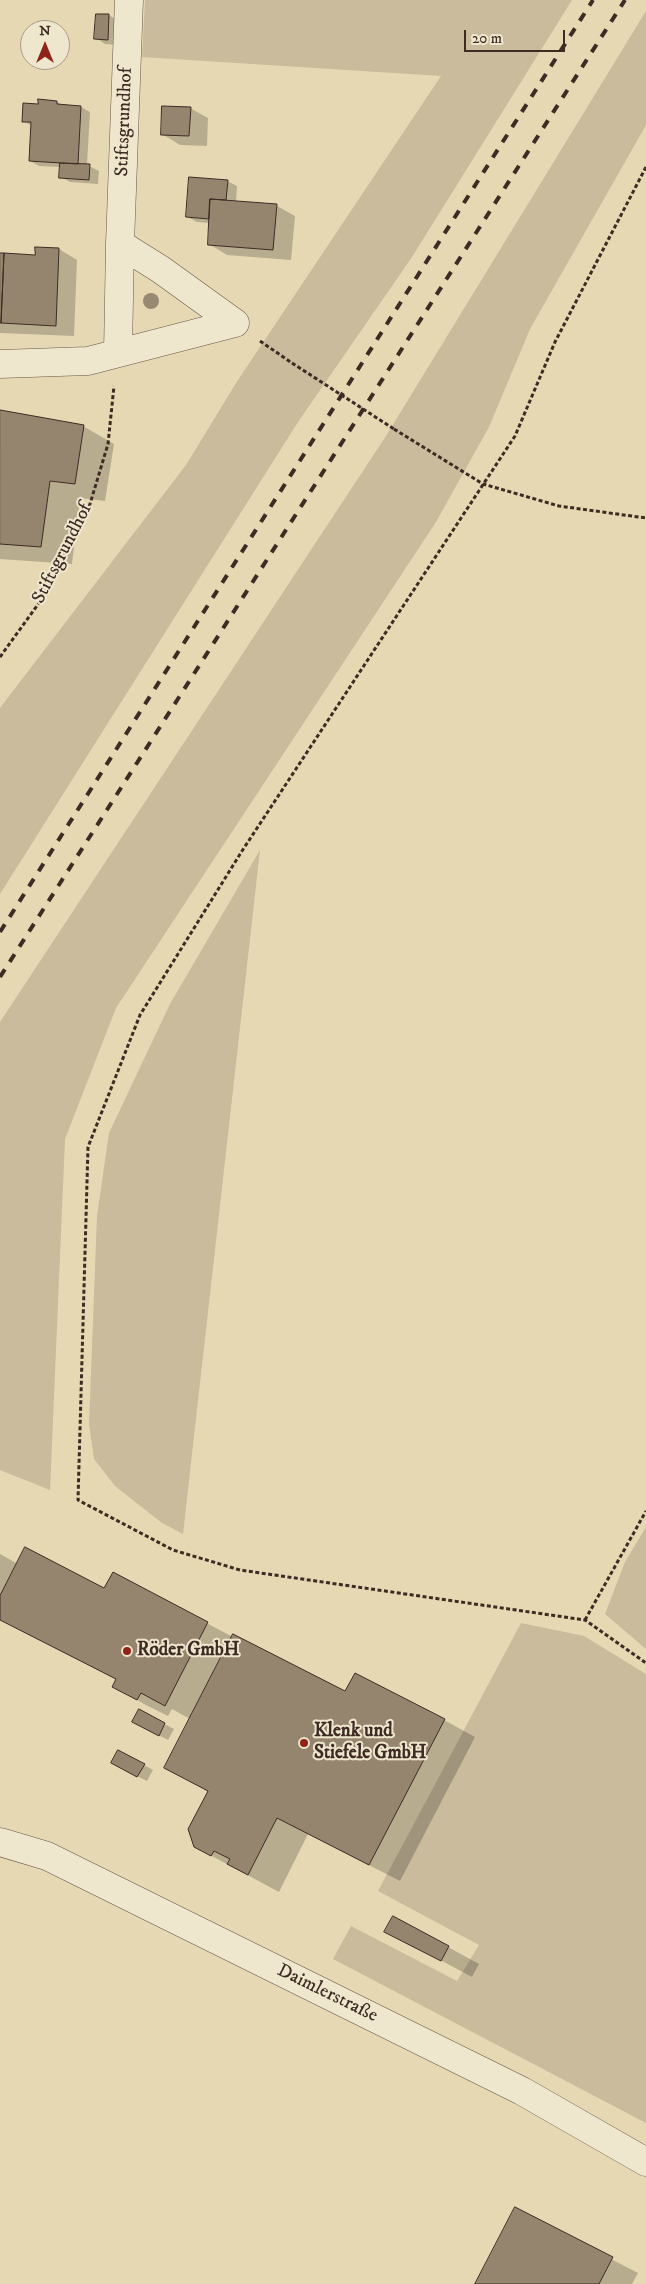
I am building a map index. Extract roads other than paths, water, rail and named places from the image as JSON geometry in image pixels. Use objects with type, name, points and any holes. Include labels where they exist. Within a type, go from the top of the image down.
[{"type":"street","name":"Stiftsgrundhof","points":[[118,352],[120,244],[130,0]]},
{"type":"street","points":[[0,364],[88,361],[235,323],[160,269],[120,244]]},
{"type":"street","name":"Daimlerstraße","points":[[0,1842],[47,1856],[333,1996],[522,2091],[646,2162]]},
{"type":"railway","points":[[0,932],[593,0]]},
{"type":"railway","points":[[0,977],[625,0]]},
{"type":"place","name":"Röder GmbH","points":[[127,1651]]},
{"type":"place","name":"Klenk und Stiefele GmbH","points":[[304,1743]]}]
